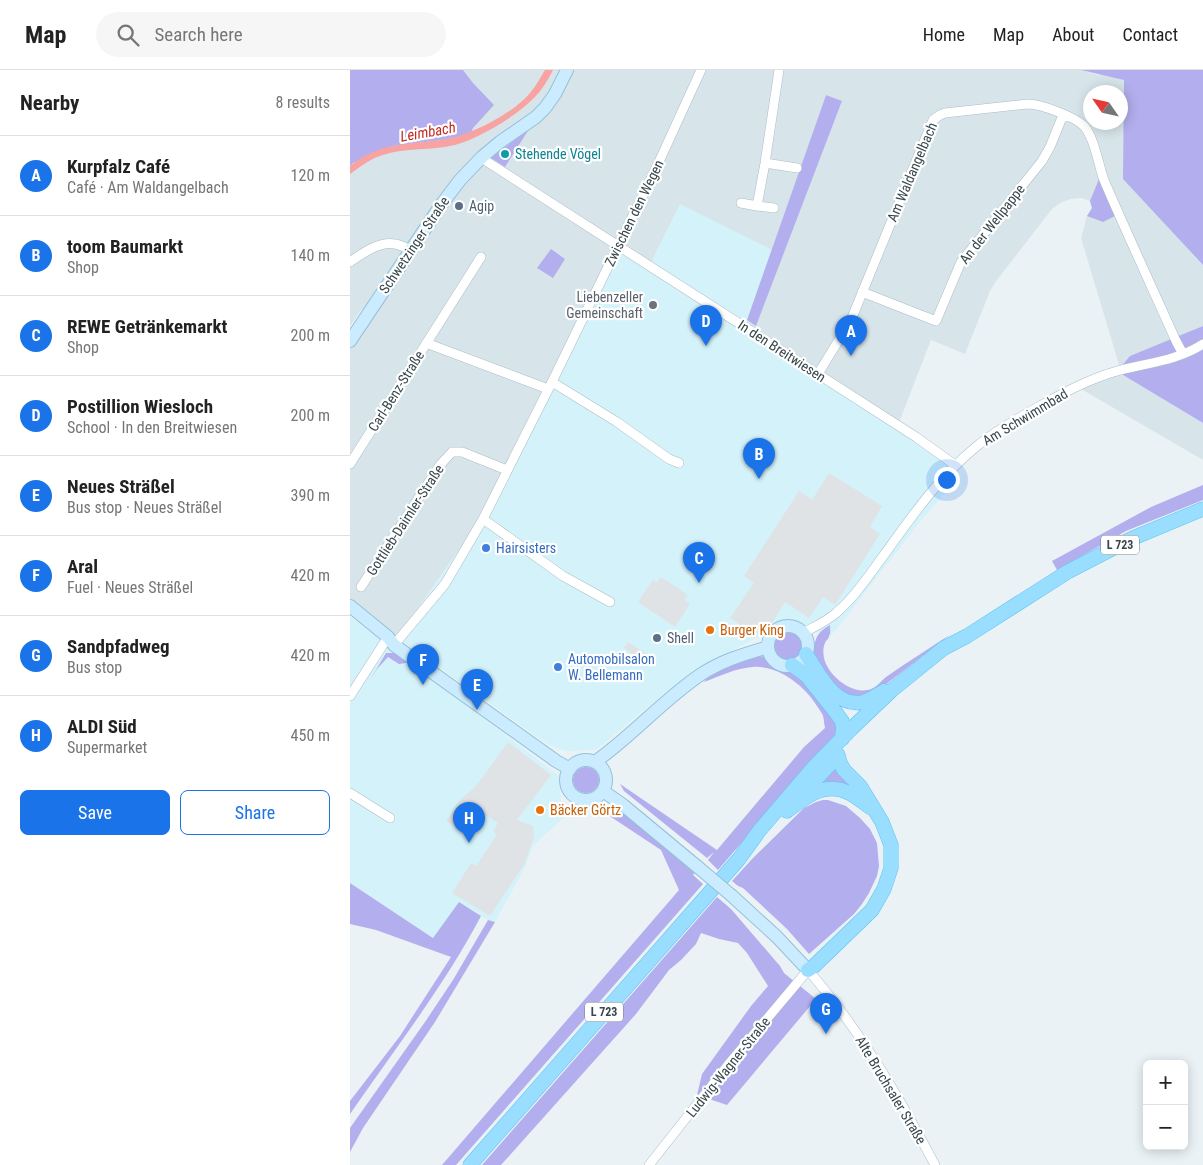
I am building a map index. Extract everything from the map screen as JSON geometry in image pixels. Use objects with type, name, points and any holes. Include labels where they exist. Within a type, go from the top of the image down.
[{"type":"main road","name":"L 723","points":[[470,1165],[739,858],[759,831],[812,769],[892,690],[944,648],[967,636],[1069,571],[1133,538],[1203,509]]},
{"type":"main road","name":"L 723","points":[[739,858],[765,836],[838,756],[895,698],[967,636]]},
{"type":"main road","points":[[806,654],[824,682],[843,699],[862,702],[882,692],[892,690]]},
{"type":"main road","points":[[792,665],[806,675],[842,721],[842,739]]},
{"type":"main road","points":[[808,970],[872,910],[884,889],[891,868],[891,845],[882,822],[860,786],[844,770],[838,756]]},
{"type":"main road","points":[[787,811],[816,791],[837,789],[850,794],[876,811]]},
{"type":"street","name":"Schwetzinger Straße","points":[[350,341],[441,205],[460,180],[482,157],[540,112],[555,94],[566,70]]},
{"type":"street","name":"Zwischen den Wegen","points":[[350,696],[391,641],[445,584],[483,519],[658,164],[701,70]]},
{"type":"street","points":[[757,206],[766,163],[779,70]]},
{"type":"street","name":"Am Waldangelbach","points":[[818,374],[848,326],[931,122],[936,117],[945,113],[1028,104],[1039,105],[1074,120],[1083,125],[1089,133],[1104,178],[1183,354]]},
{"type":"street","name":"An der Wellpappe","points":[[862,292],[936,321],[961,262],[1042,161],[1063,115]]},
{"type":"street","name":"In den Breitwiesen","points":[[482,157],[910,433],[955,465]]},
{"type":"street","points":[[766,163],[797,168]]},
{"type":"street","points":[[741,203],[774,208]]},
{"type":"street","points":[[350,262],[365,252],[381,245],[395,244],[411,250]]},
{"type":"street","name":"Carl-Benz-Straße","points":[[350,464],[481,257]]},
{"type":"street","name":"Carl-Benz-Straße","points":[[426,343],[550,385]]},
{"type":"street","name":"Am Schwimmbad","points":[[803,633],[834,615],[849,601],[932,492],[955,465],[978,445],[1001,429],[1059,396],[1094,379],[1113,372],[1165,360],[1203,344]]},
{"type":"street","points":[[550,385],[617,422],[669,459],[679,463]]},
{"type":"street","name":"Gottlieb-Daimler-Straße","points":[[361,587],[440,465],[452,452],[462,452],[507,470]]},
{"type":"street","points":[[483,519],[563,576],[610,602]]},
{"type":"street","points":[[350,606],[391,641],[556,761],[570,769]]},
{"type":"street","points":[[782,626],[792,626],[803,633],[808,643],[806,654],[800,661],[792,665],[782,665],[774,660],[768,647],[770,637],[777,629],[782,626]]},
{"type":"street","points":[[595,762],[701,674],[733,658],[768,647]]},
{"type":"street","points":[[605,772],[623,740]]},
{"type":"street","points":[[581,761],[595,762],[605,772],[606,781],[603,791],[592,799],[582,800],[570,792],[566,783],[567,773],[573,765],[581,761]]},
{"type":"street","points":[[603,791],[623,804],[731,895],[777,937],[808,970]]},
{"type":"street","points":[[350,793],[390,818]]},
{"type":"street","name":"Ludwig-Wagner-Straße","points":[[650,1165],[728,1065],[808,970]]},
{"type":"street","name":"Alte Bruchsaler Straße","points":[[808,970],[873,1056],[906,1110],[935,1165]]},
{"type":"shaded area","points":[[350,70],[1081,70],[1098,75],[1124,70],[1124,85],[1083,85],[1083,130],[1124,130],[1124,179],[1203,265],[1203,326],[1171,340],[1120,368],[1081,238],[1087,216],[1092,208],[1090,201],[1082,198],[1062,202],[1052,209],[997,280],[990,291],[965,354],[931,340],[898,425],[745,328],[747,320],[756,325],[842,101],[826,95],[772,250],[680,205],[651,263],[501,490],[397,638],[350,599],[350,348],[365,324],[362,309],[350,326]]},
{"type":"shaded area","points":[[350,70],[463,70],[494,105],[473,128],[471,133],[442,140],[393,146],[350,166]]},
{"type":"shaded area","points":[[545,70],[553,70],[540,92],[517,112],[486,132],[455,145],[401,151],[379,156],[350,174],[350,166],[372,153],[394,146],[452,138],[489,123],[522,101]]},
{"type":"shaded area","points":[[1081,70],[1203,70],[1203,265],[1123,179],[1123,130],[1128,130],[1128,85],[1124,85],[1124,80]]},
{"type":"shaded area","points":[[826,95],[842,101],[756,326],[747,320]]},
{"type":"shaded area","points":[[529,129],[505,167],[491,158]]},
{"type":"shaded area","points":[[1099,179],[1115,216],[1103,222],[1087,216],[1092,208],[1090,201]]},
{"type":"shaded area","points":[[680,204],[772,250],[747,320],[746,328],[955,465],[957,479],[919,523],[830,636],[798,625],[791,620],[779,622],[770,627],[764,634],[693,671],[594,750],[565,751],[547,744],[397,638],[501,490],[614,247],[651,262]]},
{"type":"shaded area","points":[[551,249],[565,259],[553,278],[537,268]]},
{"type":"shaded area","points":[[1203,326],[1203,423],[1123,375],[1120,368],[1130,356]]},
{"type":"shaded area","points":[[1123,375],[1203,423],[1203,460],[1081,389],[1103,378]]},
{"type":"shaded area","points":[[829,473],[882,506],[870,527],[880,534],[835,605],[823,597],[809,618],[785,602],[764,636],[753,633],[730,618],[754,583],[744,576],[799,491],[812,500]]},
{"type":"shaded area","points":[[1203,485],[1203,500],[1126,531],[1057,570],[1052,561],[1151,507]]},
{"type":"shaded area","points":[[661,577],[688,595],[684,600],[690,604],[675,627],[638,602],[653,580],[657,582]]},
{"type":"shaded area","points":[[350,616],[559,776],[561,801],[576,810],[563,818],[533,846],[525,867],[495,922],[488,920],[459,902],[434,938],[350,883]]},
{"type":"shaded area","points":[[830,625],[829,638],[824,648],[826,665],[842,683],[857,690],[875,687],[894,671],[951,634],[876,692],[855,697],[833,686],[813,658],[816,638]]},
{"type":"shaded area","points":[[788,632],[798,636],[802,646],[798,656],[788,660],[778,656],[774,646],[778,636]]},
{"type":"shaded area","points":[[628,642],[651,657],[646,663],[624,648]]},
{"type":"shaded area","points":[[386,653],[395,653],[406,660],[406,663],[399,664],[388,657],[370,680]]},
{"type":"shaded area","points":[[758,656],[769,657],[775,665],[796,671],[837,722],[836,734],[831,743],[811,763],[718,870],[708,860],[714,852],[707,858],[624,791],[620,784],[717,850],[804,747],[825,728],[822,714],[812,698],[798,684],[772,669],[753,667],[740,669],[704,682],[737,661]]},
{"type":"shaded area","points":[[508,742],[551,775],[517,820],[533,826],[534,837],[525,863],[490,916],[452,893],[471,863],[476,866],[497,835],[493,831],[498,823],[466,803],[452,825],[446,821],[459,801],[476,786]]},
{"type":"shaded area","points":[[832,766],[856,792],[817,786]]},
{"type":"shaded area","points":[[586,767],[596,770],[599,780],[596,790],[586,793],[576,790],[573,780],[576,770]]},
{"type":"shaded area","points":[[823,800],[846,806],[870,829],[877,843],[879,866],[877,876],[862,904],[854,914],[809,954],[787,929],[743,888],[732,881],[804,808]]},
{"type":"shaded area","points":[[614,807],[625,812],[696,871],[693,875],[703,884],[456,1165],[442,1165],[679,890],[661,850],[599,809]]},
{"type":"shaded area","points":[[350,883],[433,938],[459,902],[481,916],[435,992],[350,1114],[350,1101],[400,1036],[451,957],[376,930],[350,924]]},
{"type":"shaded area","points":[[717,897],[731,909],[784,973],[816,999],[727,1105],[697,1095],[702,1074],[751,1006],[768,986],[747,953],[738,943],[701,933],[696,944],[669,970],[636,1014],[501,1165],[482,1165]]},
{"type":"shaded area","points":[[488,920],[495,922],[435,1022],[363,1128],[350,1152],[350,1128],[453,980]]},
{"type":"place","name":"Stehende Vögel","points":[[505,154]]},
{"type":"place","name":"Agip","points":[[459,206]]},
{"type":"place","name":"Liebenzeller Gemeinschaft","points":[[653,305]]},
{"type":"place","name":"Postillion Wiesloch","points":[[706,346]]},
{"type":"place","name":"Kurpfalz Café","points":[[851,356]]},
{"type":"place","name":"toom Baumarkt","points":[[759,479]]},
{"type":"place","name":"Hairsisters","points":[[486,548]]},
{"type":"place","name":"REWE Getränkemarkt","points":[[699,583]]},
{"type":"place","name":"Burger King","points":[[710,630]]},
{"type":"place","name":"Shell","points":[[657,638]]},
{"type":"place","name":"Automobilsalon W. Bellemann","points":[[558,667]]},
{"type":"place","name":"Aral","points":[[423,685]]},
{"type":"place","name":"Neues Sträßel","points":[[477,710]]},
{"type":"place","name":"Bäcker Görtz","points":[[540,810]]},
{"type":"place","name":"ALDI Süd","points":[[469,843]]},
{"type":"place","name":"Sandpfadweg","points":[[826,1034]]},
{"type":"water label","name":"Leimbach","points":[[428,132]]}]
